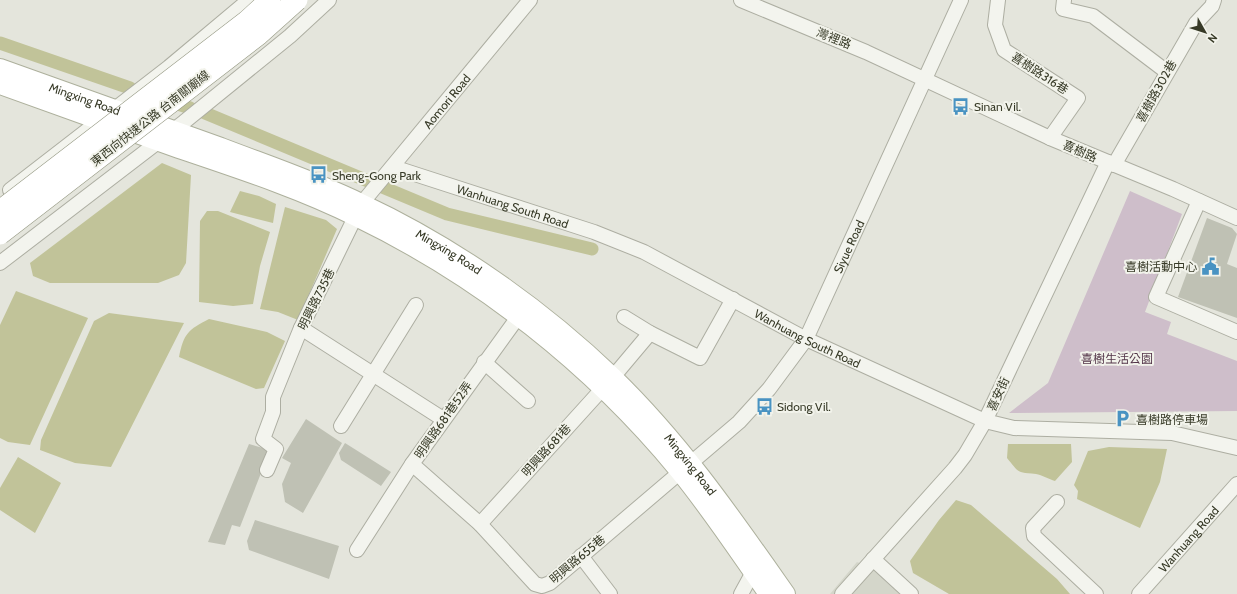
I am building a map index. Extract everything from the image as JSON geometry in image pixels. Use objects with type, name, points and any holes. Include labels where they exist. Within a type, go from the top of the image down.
[{"type":"highway","name":"東西向快速公路 台南關廟線","points":[[0,211],[246,21],[270,0]]},
{"type":"highway","name":"東西向快速公路 台南關廟線","points":[[0,234],[258,35],[297,0]]},
{"type":"main road","name":"Mingxing Road","points":[[0,68],[107,115],[158,141],[274,183],[360,207],[414,248],[470,282],[563,352],[607,382]]},
{"type":"main road","name":"Mingxing Road","points":[[0,84],[107,115],[173,130],[276,167],[422,235],[477,269],[528,305],[607,382],[686,467],[786,594]]},
{"type":"main road","name":"Mingxing Road","points":[[686,467],[768,594]]},
{"type":"street","points":[[0,198],[216,29],[249,0]]},
{"type":"street","points":[[0,263],[173,130],[290,36],[329,0]]},
{"type":"street","name":"Aomori Road","points":[[360,207],[530,0]]},
{"type":"street","name":"灣裡路","points":[[741,0],[866,52],[926,79]]},
{"type":"street","name":"Siyue Road","points":[[686,467],[722,438],[753,408],[806,339],[961,0]]},
{"type":"street","name":"喜樹路316巷","points":[[998,0],[994,25],[1004,50],[1078,98],[1050,138]]},
{"type":"street","points":[[1064,0],[1063,10],[1093,16],[1167,72]]},
{"type":"street","name":"喜樹路302巷","points":[[1111,164],[1196,23],[1212,6],[1214,0]]},
{"type":"street","name":"喜樹路","points":[[926,79],[1050,138],[1237,218]]},
{"type":"street","name":"喜安街","points":[[842,594],[965,455],[985,422],[1111,164]]},
{"type":"street","name":"Wanhuang South Road","points":[[392,167],[594,232],[644,252],[806,339],[985,422],[1014,428],[1172,433],[1237,448]]},
{"type":"street","points":[[1199,201],[1156,297],[1237,332]]},
{"type":"street","name":"明興路735巷","points":[[267,470],[276,449],[263,439],[273,412],[273,397],[301,328],[360,207]]},
{"type":"street","points":[[624,317],[650,333],[700,358],[733,299]]},
{"type":"street","points":[[341,426],[416,305]]},
{"type":"street","name":"明興路681巷52弄","points":[[480,524],[412,464],[484,362],[518,317]]},
{"type":"street","points":[[301,328],[372,375],[443,419]]},
{"type":"street","name":"明興路681巷","points":[[480,524],[650,333]]},
{"type":"street","points":[[484,362],[528,400]]},
{"type":"street","points":[[356,550],[412,464]]},
{"type":"street","name":"明興路655巷","points":[[480,524],[535,584],[542,586],[550,583],[686,467]]},
{"type":"street","name":"Wanhuang Road","points":[[1139,594],[1237,484]]},
{"type":"street","points":[[1057,502],[1033,528],[1034,536],[1096,594]]},
{"type":"street","points":[[581,556],[610,594]]},
{"type":"street","points":[[873,559],[911,594]]},
{"type":"street","points":[[741,594],[753,572]]},
{"type":"shaded area","points":[[162,163],[191,175],[186,263],[179,275],[158,283],[50,283],[33,276],[30,263]]},
{"type":"shaded area","points":[[240,191],[259,196],[276,204],[273,223],[230,212]]},
{"type":"shaded area","points":[[285,207],[326,220],[337,229],[298,320],[278,312],[260,309]]},
{"type":"shaded area","points":[[207,211],[218,211],[270,232],[260,266],[253,304],[233,306],[199,302],[200,221]]},
{"type":"shaded area","points":[[16,291],[88,318],[30,445],[8,442],[0,438],[0,325]]},
{"type":"shaded area","points":[[109,313],[184,323],[111,467],[75,463],[40,450],[41,440],[94,321]]},
{"type":"shaded area","points":[[209,319],[267,332],[285,341],[264,388],[256,389],[179,357],[183,342],[188,333],[196,326]]},
{"type":"shaded area","points":[[1008,444],[1071,444],[1072,462],[1055,481],[1038,475],[1022,472],[1017,470],[1007,458]]},
{"type":"shaded area","points":[[1109,447],[1167,449],[1160,482],[1140,528],[1077,499],[1078,491],[1074,485],[1088,451]]},
{"type":"shaded area","points":[[18,457],[61,483],[35,533],[0,510],[0,488]]},
{"type":"shaded area","points":[[956,500],[971,505],[1057,579],[1070,594],[949,594],[913,573],[910,561],[939,520]]},
{"type":"shaded area","points":[[857,562],[873,568],[900,594],[830,594]]},
{"type":"green space","name":"喜樹生活公園","points":[[1130,191],[1182,214],[1145,312],[1171,322],[1167,334],[1237,361],[1237,411],[1009,413],[1048,383]]},
{"type":"building","name":"喜樹活動中心","points":[[1207,218],[1232,228],[1237,234],[1227,264],[1237,268],[1237,318],[1178,297]]},
{"type":"building","points":[[306,419],[342,443],[303,513],[285,502],[282,484],[291,463],[282,458]]},
{"type":"building","points":[[345,443],[391,472],[381,486],[341,460],[339,453]]},
{"type":"building","points":[[249,444],[270,450],[240,527],[232,525],[225,545],[208,542]]},
{"type":"building","points":[[255,520],[339,546],[329,579],[249,550],[247,541]]},
{"type":"waterway","points":[[0,43],[130,88]]},
{"type":"waterway","points":[[166,100],[190,108]]},
{"type":"waterway","points":[[205,113],[447,214],[592,249]]},
{"type":"place","name":"Sinan Vil.","points":[[961,106]]},
{"type":"place","name":"Sheng-Gong Park","points":[[319,175]]},
{"type":"place","name":"喜樹活動中心","points":[[1210,266]]},
{"type":"place","name":"Sidong Vil.","points":[[764,406]]},
{"type":"place","name":"喜樹路停車場","points":[[1123,419]]}]
